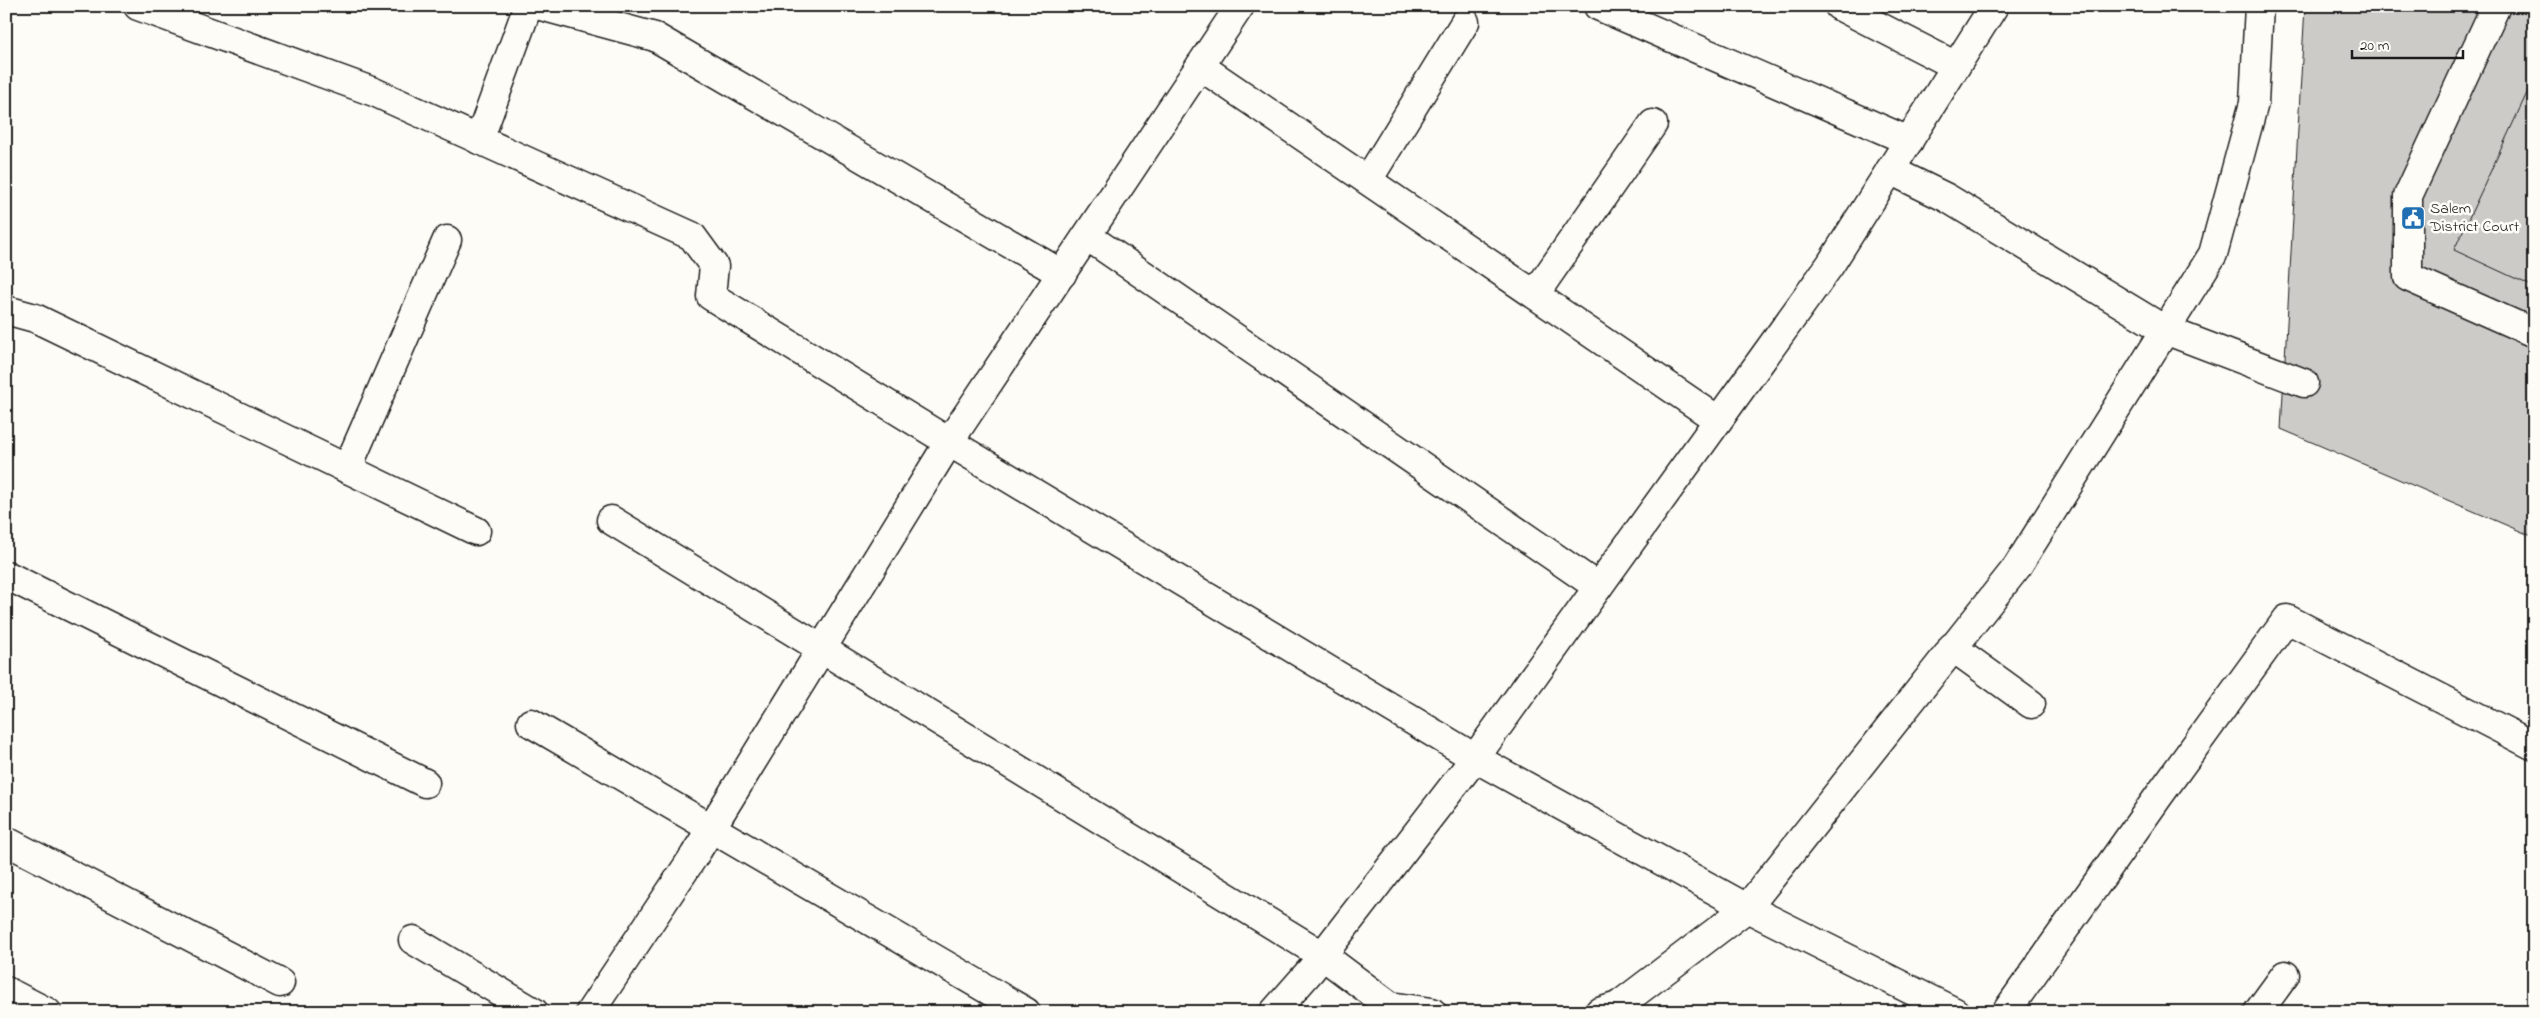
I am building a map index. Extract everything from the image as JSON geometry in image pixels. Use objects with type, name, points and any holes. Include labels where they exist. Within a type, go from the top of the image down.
[{"type":"street","points":[[138,6],[374,92],[692,236],[714,266],[711,296],[949,442],[1474,758],[1747,908],[1954,1012]]},
{"type":"street","points":[[479,140],[528,6]]},
{"type":"street","points":[[541,6],[655,37],[1062,274]]},
{"type":"street","points":[[590,1012],[711,829],[949,442],[1240,6]]},
{"type":"street","points":[[1598,6],[1908,141]]},
{"type":"street","points":[[1839,6],[1956,66]]},
{"type":"street","points":[[1274,1012],[1322,955],[1474,758],[1830,265],[1994,6]]},
{"type":"street","points":[[1599,1012],[1618,1006],[1747,908],[2017,567],[2213,254],[2254,103],[2259,6]]},
{"type":"street","points":[[2496,6],[2408,196],[2408,277],[2534,333]]},
{"type":"street","points":[[1368,180],[1465,22]]},
{"type":"street","points":[[1200,66],[1718,420]]},
{"type":"street","points":[[1534,294],[1653,124]]},
{"type":"street","points":[[1890,170],[1947,198],[2165,330],[2304,383]]},
{"type":"street","points":[[1087,236],[1598,587]]},
{"type":"street","points":[[347,469],[446,240]]},
{"type":"street","points":[[6,310],[35,318],[476,532]]},
{"type":"street","points":[[611,520],[1322,955],[1390,1006],[1432,1012]]},
{"type":"street","points":[[6,575],[425,783]]},
{"type":"street","points":[[2006,1012],[2287,619],[2534,746]]},
{"type":"street","points":[[1952,647],[2032,704]]},
{"type":"street","points":[[531,723],[1026,1012]]},
{"type":"street","points":[[6,841],[280,983]]},
{"type":"street","points":[[413,940],[534,1012]]},
{"type":"street","points":[[2258,1012],[2285,975]]},
{"type":"street","points":[[6,991],[47,1012]]},
{"type":"building","name":"Salem District Court","points":[[2305,6],[2534,6],[2534,537],[2281,429]]},
{"type":"building","points":[[2534,78],[2534,287],[2454,250]]},
{"type":"place","name":"Salem District Court","points":[[2413,218]]}]
